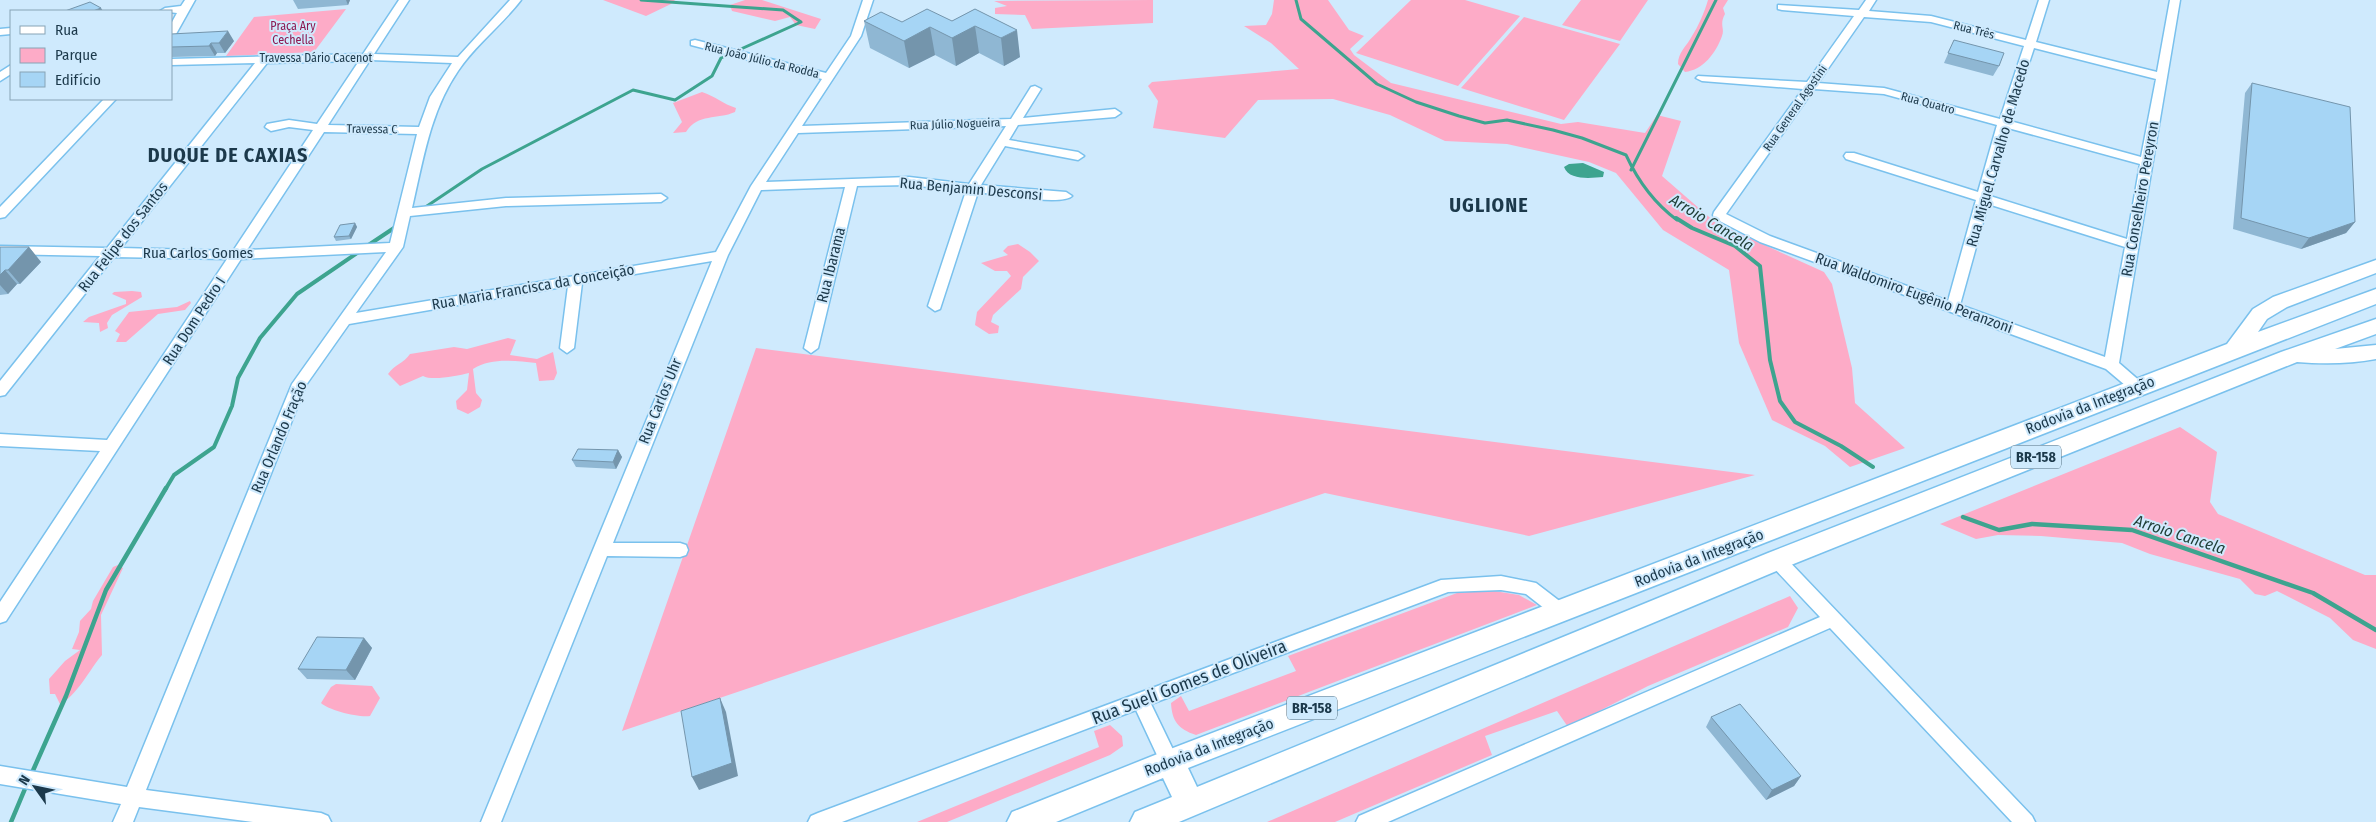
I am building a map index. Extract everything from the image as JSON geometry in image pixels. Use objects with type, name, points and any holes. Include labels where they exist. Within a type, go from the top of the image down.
[{"type":"highway","points":[[2235,348],[2260,314],[2280,302],[2376,266]]},
{"type":"highway","name":"Rodovia da Integração","points":[[1022,822],[1170,762],[2137,386],[2376,296]]},
{"type":"highway","name":"Rodovia da Integração","points":[[1145,822],[1776,560],[2289,357],[2376,326]]},
{"type":"highway","name":"BR-158","points":[[2289,357],[2360,355],[2376,352]]},
{"type":"highway","points":[[1754,536],[1776,560]]},
{"type":"highway","points":[[1170,762],[1190,803]]},
{"type":"street","name":"Rua Dom Pedro I","points":[[0,616],[404,0]]},
{"type":"street","name":"Rua Orlando Fração","points":[[123,822],[299,384],[396,247],[424,131],[443,82],[460,60],[516,0]]},
{"type":"street","name":"Rua Carlos Uhr","points":[[491,822],[722,255],[757,186],[856,36],[868,0]]},
{"type":"street","name":"Rua General Agostini","points":[[1719,215],[1871,0]]},
{"type":"street","name":"Rua Miguel Carvalho de Macedo","points":[[1953,307],[2004,124],[2044,0]]},
{"type":"street","name":"Rua Conselheiro Pereyron","points":[[2111,365],[2175,0]]},
{"type":"street","points":[[168,10],[188,4]]},
{"type":"street","points":[[172,32],[188,4]]},
{"type":"street","name":"Rua Três","points":[[1782,7],[1931,19],[2162,77]]},
{"type":"street","name":"Rua João Júlio da Rodda","points":[[695,44],[829,77]]},
{"type":"street","name":"Travessa Dário Cacenot","points":[[172,62],[265,58],[367,57],[460,60]]},
{"type":"street","name":"Rua Felipe dos Santos","points":[[0,391],[265,58]]},
{"type":"street","points":[[0,78],[10,69]]},
{"type":"street","name":"Rua Quatro","points":[[1702,78],[1884,91],[2147,162]]},
{"type":"street","points":[[935,306],[973,188],[1035,89]]},
{"type":"street","points":[[0,214],[109,100]]},
{"type":"street","name":"Rua Júlio Nogueira","points":[[794,130],[1014,122],[1115,113]]},
{"type":"street","name":"Travessa C","points":[[320,128],[424,131]]},
{"type":"street","points":[[1002,142],[1078,156]]},
{"type":"street","points":[[1850,156],[2132,245]]},
{"type":"street","name":"Rua Benjamin Desconsi","points":[[757,186],[909,181],[1048,196],[1066,196]]},
{"type":"street","name":"Rua Ibarama","points":[[811,348],[852,182]]},
{"type":"street","points":[[404,213],[506,202],[661,198]]},
{"type":"street","name":"Rua Waldomiro Eugênio Peranzoni","points":[[1719,215],[1765,238],[2111,365]]},
{"type":"street","name":"Rua Carlos Gomes","points":[[0,250],[237,255],[396,247]]},
{"type":"street","name":"Rua Maria Francisca da Conceição","points":[[344,320],[722,255]]},
{"type":"street","points":[[567,348],[576,280]]},
{"type":"street","points":[[2111,365],[2137,386]]},
{"type":"street","points":[[0,440],[112,446]]},
{"type":"street","points":[[601,549],[680,550]]},
{"type":"street","points":[[1776,560],[2025,822]]},
{"type":"street","name":"Rua Sueli Gomes de Oliveira","points":[[818,822],[1447,585],[1501,583],[1530,588],[1560,611]]},
{"type":"street","points":[[1366,822],[1833,619]]},
{"type":"street","points":[[1140,700],[1170,762]]},
{"type":"street","points":[[0,774],[133,797],[321,822]]},
{"type":"green space","points":[[603,0],[675,0],[671,4],[646,16]]},
{"type":"green space","points":[[745,0],[762,0],[821,19],[815,29],[796,25],[790,17],[775,21],[732,11],[730,5]]},
{"type":"green space","points":[[1153,0],[1153,23],[1032,29],[1025,15],[995,14],[995,8],[1007,6],[994,1]]},
{"type":"green space","points":[[1274,0],[1328,0],[1349,30],[1364,36],[1350,49],[1354,55],[1391,83],[1561,124],[1578,122],[1645,133],[1657,115],[1681,121],[1662,176],[1716,223],[1824,272],[1832,284],[1852,368],[1855,403],[1905,448],[1850,467],[1825,446],[1772,420],[1739,343],[1729,270],[1663,230],[1616,173],[1589,162],[1507,144],[1445,141],[1390,115],[1333,99],[1258,100],[1225,138],[1153,128],[1158,101],[1148,86],[1152,82],[1299,69],[1271,43],[1244,26],[1266,25],[1272,14]]},
{"type":"green space","points":[[1411,0],[1465,0],[1520,16],[1458,86],[1356,53]]},
{"type":"green space","points":[[1581,0],[1648,0],[1620,41],[1562,25]]},
{"type":"green space","points":[[1708,0],[1728,0],[1723,8],[1725,14],[1722,21],[1722,36],[1708,60],[1698,68],[1685,72],[1678,64],[1679,56],[1697,28]]},
{"type":"green space","name":"Praça Ary Cechella","points":[[346,9],[314,52],[226,56],[254,17]]},
{"type":"green space","points":[[1524,17],[1620,44],[1564,120],[1461,88]]},
{"type":"green space","points":[[702,92],[736,108],[735,112],[702,119],[691,126],[686,132],[673,133],[682,122],[673,103]]},
{"type":"green space","points":[[1018,244],[1039,261],[1023,277],[1021,289],[993,315],[991,322],[999,326],[998,333],[989,334],[975,325],[977,312],[1011,276],[1007,271],[995,271],[981,263],[1008,255],[1003,251],[1008,246]]},
{"type":"green space","points":[[114,292],[141,292],[142,297],[112,315],[107,323],[108,328],[100,332],[99,323],[83,322],[89,317],[126,304],[126,300],[112,294]]},
{"type":"green space","points":[[190,301],[191,303],[185,310],[158,314],[126,342],[116,342],[120,334],[115,331],[129,312],[177,307]]},
{"type":"green space","points":[[508,338],[516,340],[510,355],[537,359],[553,352],[557,373],[554,380],[539,381],[536,363],[496,361],[480,365],[473,369],[476,393],[482,400],[480,407],[468,414],[457,409],[456,401],[467,390],[469,373],[438,378],[423,376],[400,386],[388,374],[410,354],[454,347],[467,349]]},
{"type":"green space","points":[[756,348],[1755,475],[1529,536],[1325,493],[622,731]]},
{"type":"green space","points":[[2180,427],[2217,452],[2210,502],[2218,514],[2365,575],[2376,575],[2376,649],[2353,640],[2330,618],[2277,591],[2265,596],[2255,594],[2240,579],[2150,554],[2122,543],[2041,536],[1998,535],[1976,539],[1940,524]]},
{"type":"green space","points":[[118,565],[123,568],[101,615],[102,655],[72,695],[60,704],[55,694],[50,694],[49,679],[65,661],[80,650],[72,649],[79,632],[80,621],[91,609],[93,601],[113,567]]},
{"type":"green space","points":[[1488,590],[1519,595],[1537,605],[1196,735],[1180,727],[1173,715],[1171,703],[1181,696],[1189,711],[1296,671],[1288,656],[1457,593]]},
{"type":"green space","points":[[1790,596],[1798,608],[1788,627],[1648,686],[1568,727],[1557,711],[1485,736],[1492,755],[1335,822],[1267,822]]},
{"type":"green space","points":[[336,684],[372,686],[380,698],[370,716],[344,713],[321,703],[331,687]]},
{"type":"green space","points":[[1110,725],[1122,736],[1123,746],[1110,755],[947,822],[917,822],[1099,747],[1094,731]]},
{"type":"shaded area","points":[[1583,163],[1604,172],[1603,177],[1576,177],[1571,175],[1564,167],[1569,164]]},
{"type":"building","points":[[90,2],[101,8],[96,10],[68,10]]},
{"type":"building","points":[[927,9],[952,21],[975,9],[1017,30],[1001,38],[975,26],[952,38],[930,27],[904,41],[864,21],[881,12],[902,22]]},
{"type":"building","points":[[228,31],[219,43],[211,43],[209,46],[172,47],[172,34]]},
{"type":"building","points":[[1954,40],[2004,53],[1999,66],[1948,53]]},
{"type":"building","points":[[2252,83],[2350,107],[2355,222],[2309,238],[2241,218]]},
{"type":"building","points":[[355,223],[349,236],[334,237],[340,225]]},
{"type":"building","points":[[0,247],[29,247],[8,270],[5,270],[0,275]]},
{"type":"building","points":[[578,449],[618,450],[613,462],[572,460]]},
{"type":"building","points":[[317,637],[364,638],[346,670],[298,669]]},
{"type":"building","points":[[720,698],[732,763],[692,777],[681,711]]},
{"type":"building","points":[[1740,704],[1801,776],[1772,790],[1711,717]]},
{"type":"waterway","points":[[424,208],[482,169],[633,90],[675,100],[712,76],[721,58],[801,22],[783,10],[641,0]]},
{"type":"waterway","name":"Arroio Cancela","points":[[1296,0],[1301,19],[1377,84],[1416,102],[1485,123],[1507,120],[1582,138],[1626,155],[1632,167]]},
{"type":"waterway","points":[[1632,167],[1716,0]]},
{"type":"waterway","name":"Arroio Cancela","points":[[1632,167],[1647,191],[1677,220]]},
{"type":"waterway","name":"Arroio Cancela","points":[[1676,218],[1692,228],[1735,246],[1760,266],[1770,360],[1780,401],[1795,422],[1841,446],[1873,467]]},
{"type":"waterway","points":[[367,246],[397,226]]},
{"type":"waterway","points":[[165,490],[174,475],[214,447],[232,406],[238,378],[260,338],[297,294],[360,251]]},
{"type":"waterway","points":[[31,775],[66,696],[106,590],[166,488]]},
{"type":"waterway","name":"Arroio Cancela","points":[[1963,517],[1999,530],[2032,524],[2132,530],[2313,593],[2376,630]]},
{"type":"waterway","points":[[11,822],[27,784]]},
{"type":"district","name":"DUQUE DE CAXIAS","points":[[228,155]]},
{"type":"district","name":"UGLIONE","points":[[1489,205]]}]
